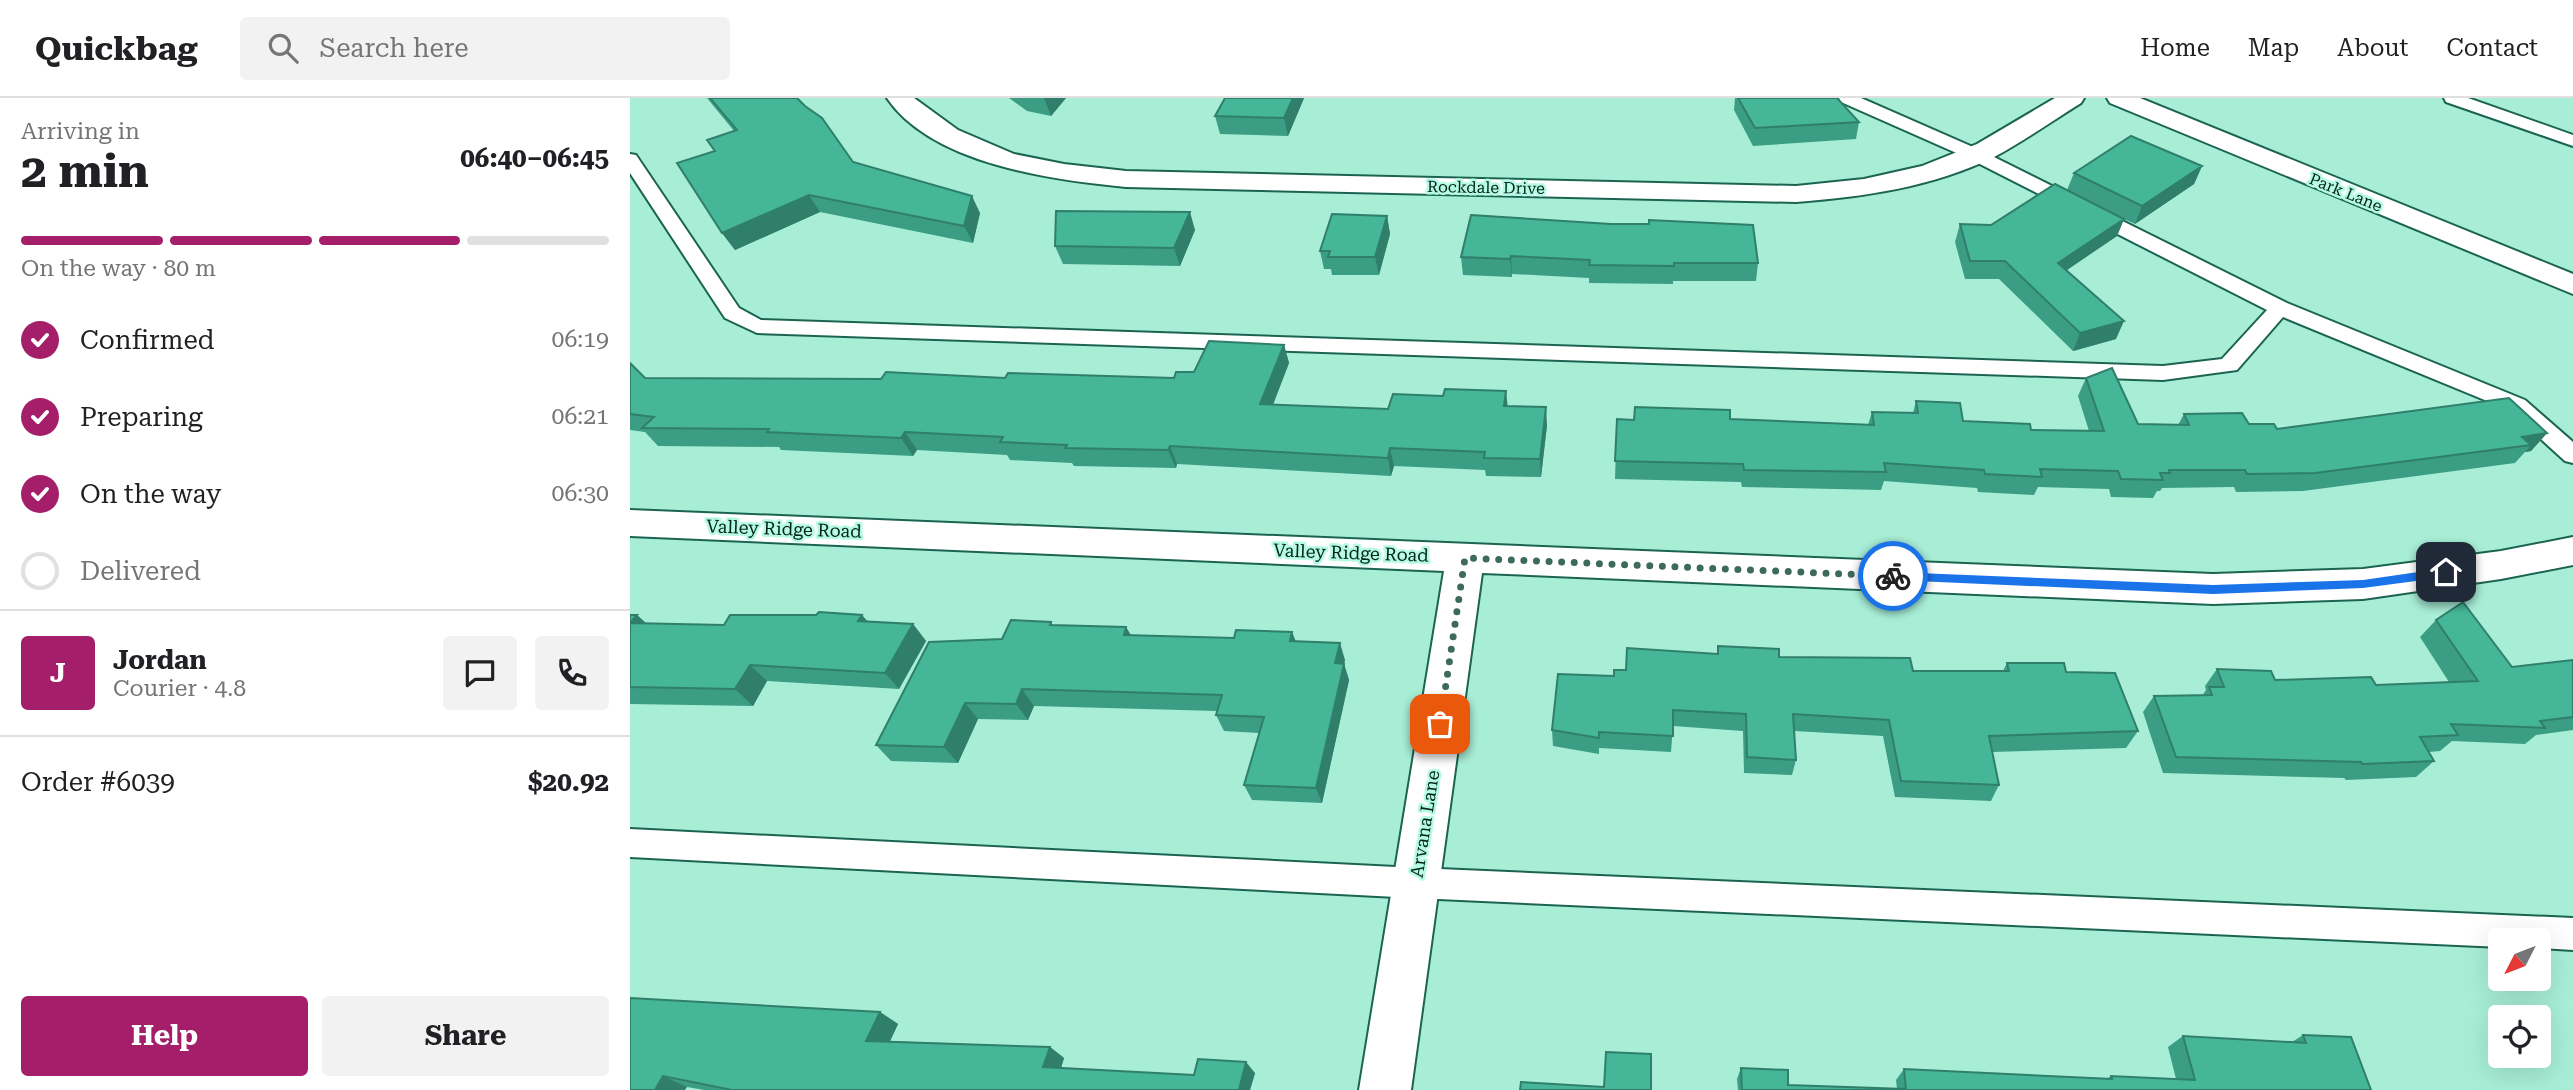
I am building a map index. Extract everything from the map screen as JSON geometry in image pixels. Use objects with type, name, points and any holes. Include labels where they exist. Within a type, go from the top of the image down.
[{"type":"street","name":"Rockdale Drive","points":[[899,98],[930,125],[979,152],[1027,166],[1126,179],[1796,194],[1839,191],[1922,175],[1976,155],[2072,98]]},
{"type":"street","name":"Park Lane","points":[[2119,98],[2573,285]]},
{"type":"street","name":"Valley Ridge Road","points":[[630,523],[2213,589],[2363,584],[2501,565],[2573,551]]},
{"type":"street","name":"Arvana Lane","points":[[1385,1090],[1465,558]]},
{"type":"lane","points":[[1847,98],[1976,155],[2280,308],[2517,405],[2573,455]]},
{"type":"lane","points":[[2452,98],[2573,141]]},
{"type":"lane","points":[[630,159],[732,313],[757,326],[2163,373],[2229,365],[2280,308]]},
{"type":"lane","points":[[630,843],[1416,883],[2573,934]]},
{"type":"building","points":[[710,98],[797,98],[822,118],[853,162],[972,196],[964,226],[809,195],[722,233],[677,163],[715,151],[707,140],[737,130]]},
{"type":"building","points":[[1225,98],[1293,98],[1284,118],[1215,116]]},
{"type":"building","points":[[1738,98],[1837,98],[1859,122],[1755,128]]},
{"type":"building","points":[[2131,136],[2202,166],[2142,206],[2074,173]]},
{"type":"building","points":[[2055,184],[2124,219],[2058,263],[2124,321],[2080,333],[2005,261],[1970,261],[1960,224],[1991,225]]},
{"type":"building","points":[[1056,211],[1190,212],[1174,248],[1055,246]]},
{"type":"building","points":[[1332,214],[1387,216],[1375,257],[1328,257],[1330,251],[1320,251]]},
{"type":"building","points":[[1471,215],[1611,224],[1649,224],[1649,220],[1753,225],[1758,263],[1589,265],[1590,260],[1511,256],[1510,259],[1461,257]]},
{"type":"building","points":[[1209,341],[1284,345],[1260,404],[1388,409],[1393,394],[1443,396],[1445,389],[1506,391],[1504,406],[1546,407],[1540,459],[1484,458],[1485,452],[1390,448],[1388,458],[1170,446],[1168,450],[1065,448],[1067,445],[1000,442],[1003,437],[905,432],[901,438],[767,432],[769,429],[642,428],[654,417],[630,414],[630,363],[645,378],[881,379],[886,372],[1005,378],[1008,373],[1174,378],[1176,372],[1194,372]]},
{"type":"building","points":[[2112,368],[2138,424],[2189,425],[2184,414],[2242,413],[2249,424],[2274,424],[2277,429],[2509,398],[2547,433],[2522,437],[2531,445],[2315,473],[2247,474],[2245,470],[2169,470],[2170,473],[2160,473],[2163,480],[2121,479],[2118,471],[2040,469],[2042,477],[1884,463],[1886,472],[1744,470],[1743,464],[1615,461],[1617,419],[1634,420],[1635,407],[1730,410],[1730,419],[1874,425],[1872,412],[1918,413],[1916,401],[1960,403],[1963,421],[2030,424],[2031,430],[2104,431],[2086,378]]},
{"type":"building","points":[[2463,602],[2512,667],[2573,660],[2573,717],[2540,721],[2545,728],[2451,724],[2458,735],[2420,737],[2434,761],[2362,764],[2176,757],[2154,696],[2212,695],[2209,687],[2224,687],[2217,669],[2271,671],[2275,680],[2371,677],[2376,685],[2478,681],[2436,620]]},
{"type":"building","points":[[819,612],[862,615],[858,621],[913,624],[885,673],[750,665],[735,689],[630,687],[630,623],[724,625],[730,615],[816,615]]},
{"type":"building","points":[[1011,620],[1051,622],[1050,625],[1126,627],[1124,635],[1234,638],[1236,630],[1292,632],[1290,641],[1340,643],[1335,663],[1344,664],[1316,788],[1244,785],[1264,717],[1216,715],[1222,695],[1022,689],[1016,704],[965,703],[944,747],[876,745],[929,642],[1002,639]]},
{"type":"building","points":[[1718,646],[1779,649],[1779,657],[1910,658],[1913,671],[2009,671],[2007,663],[2064,663],[2066,672],[2115,673],[2138,731],[1989,736],[1999,785],[1901,781],[1889,720],[1793,714],[1796,760],[1747,757],[1746,714],[1673,710],[1673,736],[1599,732],[1599,738],[1552,730],[1558,674],[1614,676],[1614,670],[1626,670],[1627,648],[1718,654]]},
{"type":"building","points":[[630,998],[880,1012],[866,1041],[1050,1047],[1043,1067],[1194,1075],[1198,1059],[1246,1062],[1239,1090],[732,1090],[663,1076],[655,1090],[630,1090]]},
{"type":"building","points":[[2303,1035],[2351,1037],[2371,1090],[1742,1090],[1741,1068],[1788,1070],[1788,1085],[1906,1089],[1904,1069],[2112,1079],[2111,1076],[2195,1080],[2183,1036],[2306,1043]]},
{"type":"building","points":[[1606,1052],[1651,1054],[1651,1090],[1520,1090],[1521,1082],[1604,1087]]},
{"type":"way so far","points":[[1440,724],[1465,558],[1893,576]]},
{"type":"route","points":[[1893,576],[2213,589],[2363,584],[2446,572]]}]
